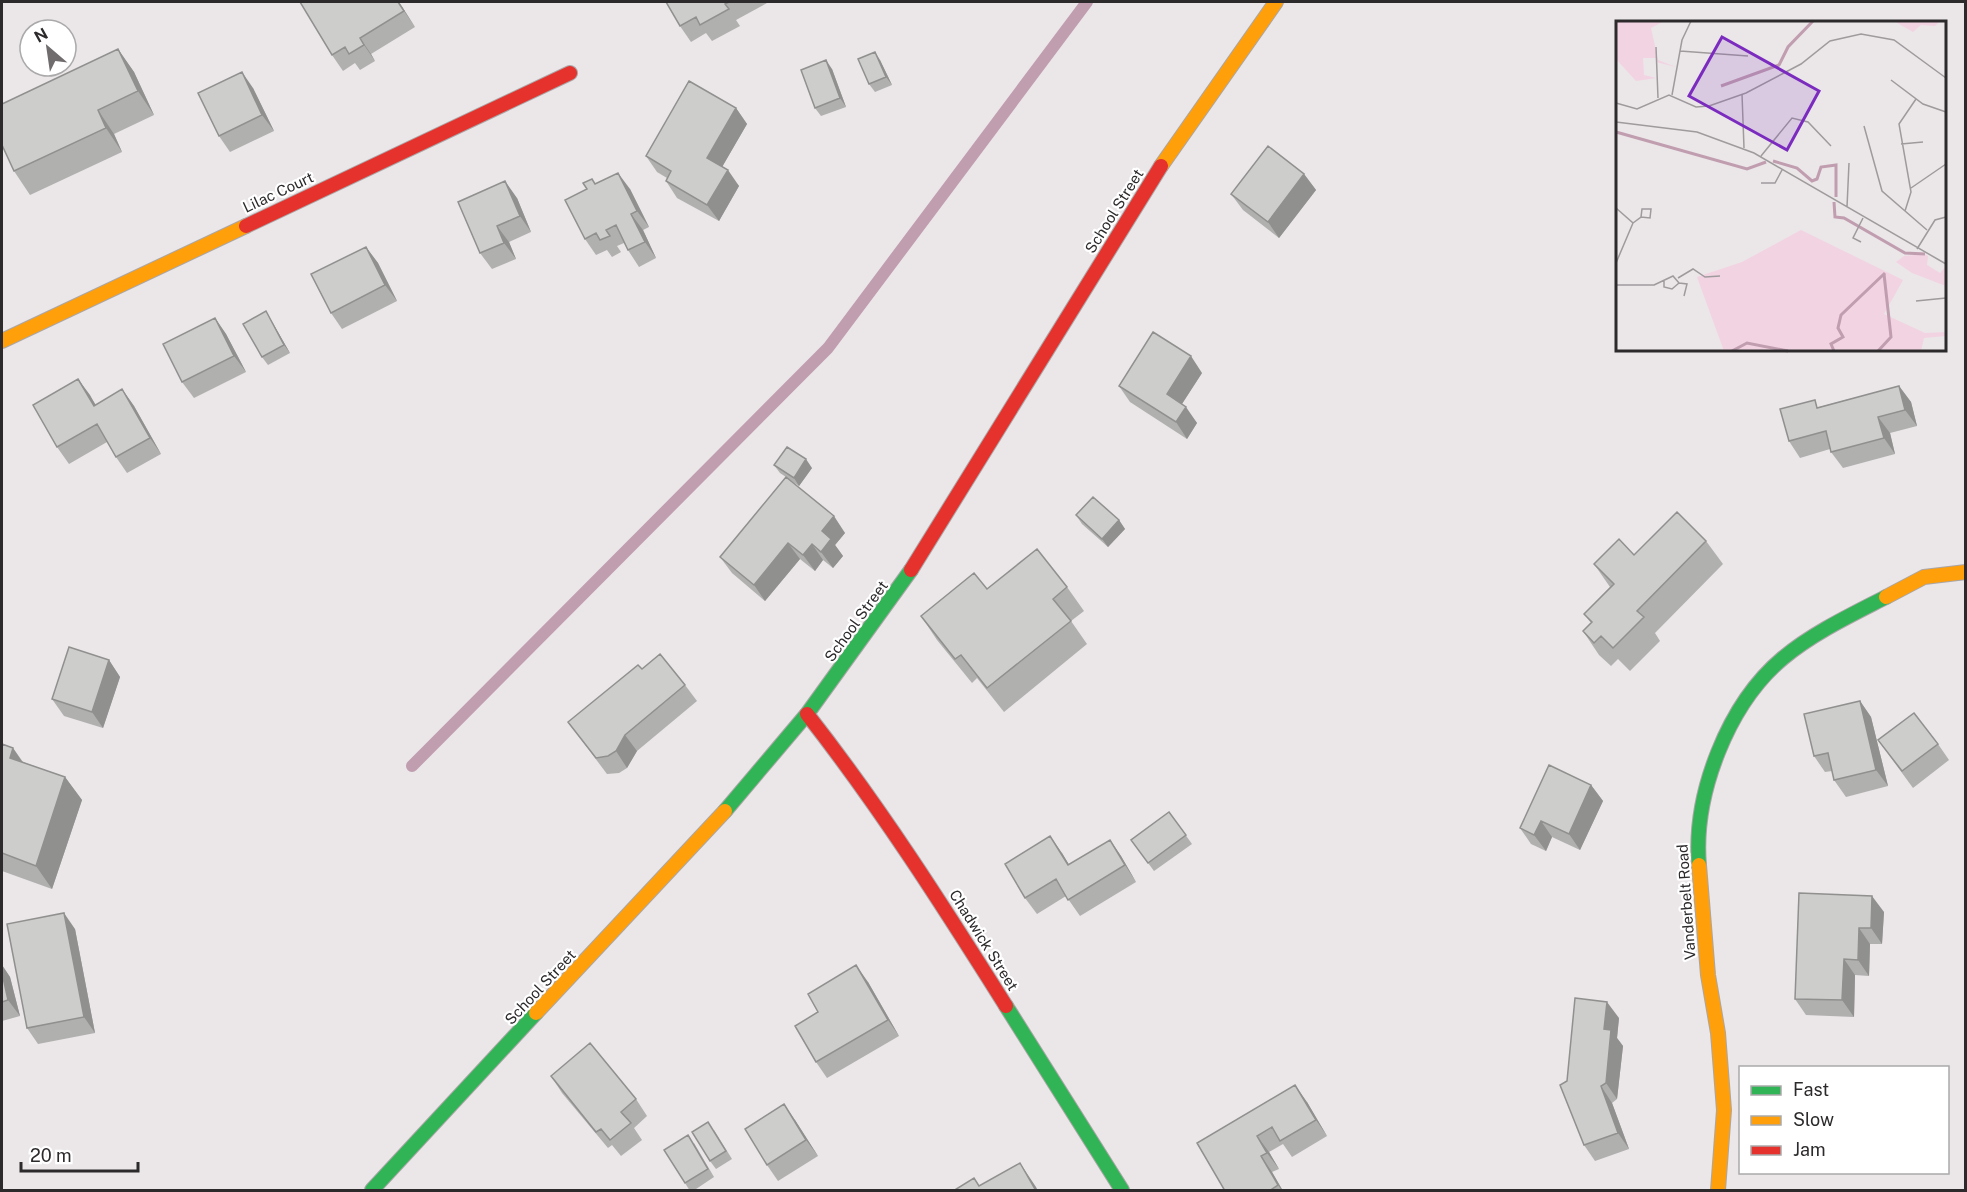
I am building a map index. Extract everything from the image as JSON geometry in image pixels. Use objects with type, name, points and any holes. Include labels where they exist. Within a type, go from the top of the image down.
[{"type":"street","name":"School Street","points":[[372,1191],[719,817],[807,714],[885,610],[940,527],[1162,164],[1276,2]]},
{"type":"street","name":"Lilac Court","points":[[2,341],[570,73]]},
{"type":"street","name":"Vanderbelt Road","points":[[1718,1191],[1724,1110],[1718,1033],[1708,975],[1697,838],[1706,784],[1730,729],[1760,682],[1783,658],[1833,626],[1923,577],[1965,572]]},
{"type":"street","name":"Chadwick Street","points":[[807,714],[857,778],[915,862],[1122,1191]]},
{"type":"building","points":[[300,2],[398,2],[404,11],[360,38],[364,45],[349,54],[345,47],[332,55]]},
{"type":"building","points":[[666,2],[729,2],[725,4],[729,9],[700,25],[696,17],[680,26]]},
{"type":"building","points":[[118,49],[138,91],[98,110],[106,128],[14,171],[2,145],[2,104],[57,78],[78,78],[78,68]]},
{"type":"building","points":[[875,52],[886,77],[869,84],[858,59]]},
{"type":"building","points":[[826,60],[840,98],[815,108],[801,70]]},
{"type":"building","points":[[242,72],[262,115],[219,136],[198,93]]},
{"type":"building","points":[[689,81],[736,108],[707,158],[728,170],[707,205],[666,181],[671,171],[646,156]]},
{"type":"building","points":[[1268,146],[1304,174],[1268,222],[1231,194]]},
{"type":"building","points":[[618,173],[637,211],[631,214],[645,242],[628,250],[616,225],[606,230],[610,236],[600,240],[596,233],[585,239],[565,200],[587,189],[583,183],[592,179],[595,184]]},
{"type":"building","points":[[505,181],[520,216],[497,226],[504,243],[480,253],[458,202]]},
{"type":"building","points":[[366,247],[385,285],[331,313],[311,274]]},
{"type":"building","points":[[266,311],[284,345],[262,357],[243,324]]},
{"type":"building","points":[[215,318],[234,356],[182,382],[163,344]]},
{"type":"building","points":[[1153,332],[1191,356],[1167,394],[1186,407],[1176,422],[1119,386]]},
{"type":"building","points":[[78,379],[94,406],[122,389],[150,438],[116,457],[97,424],[57,447],[33,405]]},
{"type":"building","points":[[1899,386],[1905,410],[1878,417],[1884,438],[1831,452],[1826,431],[1789,441],[1780,409],[1815,400],[1817,408]]},
{"type":"building","points":[[787,447],[806,459],[794,478],[774,465]]},
{"type":"building","points":[[786,477],[834,516],[822,531],[831,539],[821,552],[812,544],[803,555],[788,543],[754,585],[720,557]]},
{"type":"building","points":[[1093,497],[1119,520],[1102,539],[1076,515]]},
{"type":"building","points":[[1677,512],[1706,541],[1637,611],[1644,617],[1613,648],[1601,636],[1594,643],[1583,631],[1592,622],[1584,614],[1614,584],[1594,564],[1619,539],[1634,555]]},
{"type":"building","points":[[1037,549],[1067,587],[1053,599],[1071,621],[987,688],[961,655],[955,659],[921,616],[974,573],[987,589]]},
{"type":"building","points":[[69,647],[109,660],[92,712],[52,699]]},
{"type":"building","points":[[660,654],[685,685],[625,735],[616,751],[608,756],[596,758],[568,722],[638,665],[642,669]]},
{"type":"building","points":[[1860,701],[1876,770],[1834,780],[1828,753],[1814,756],[1804,714]]},
{"type":"building","points":[[1914,713],[1938,744],[1902,771],[1878,740]]},
{"type":"building","points":[[2,744],[13,748],[10,758],[65,777],[36,866],[2,853]]},
{"type":"building","points":[[1549,765],[1591,785],[1569,834],[1541,821],[1534,835],[1520,828]]},
{"type":"building","points":[[1169,812],[1186,835],[1148,863],[1131,840]]},
{"type":"building","points":[[1050,836],[1068,865],[1110,840],[1125,865],[1068,900],[1056,879],[1025,898],[1005,864]]},
{"type":"building","points":[[1799,893],[1872,896],[1871,928],[1859,928],[1858,960],[1844,959],[1842,1000],[1795,999]]},
{"type":"building","points":[[64,913],[84,1017],[27,1028],[7,924]]},
{"type":"building","points":[[856,965],[888,1020],[816,1062],[795,1026],[818,1012],[808,994]]},
{"type":"building","points":[[2,973],[8,1000],[2,1002]]},
{"type":"building","points":[[1575,998],[1607,1002],[1604,1029],[1611,1030],[1606,1083],[1601,1086],[1618,1133],[1584,1145],[1560,1085],[1567,1081]]},
{"type":"building","points":[[590,1043],[636,1099],[621,1112],[631,1123],[610,1140],[601,1129],[596,1132],[551,1076]]},
{"type":"building","points":[[1295,1085],[1316,1120],[1280,1141],[1272,1127],[1257,1136],[1267,1153],[1261,1156],[1278,1185],[1269,1191],[1225,1191],[1197,1143]]},
{"type":"building","points":[[784,1104],[806,1140],[767,1165],[745,1129]]},
{"type":"building","points":[[708,1122],[726,1151],[710,1161],[692,1132]]},
{"type":"building","points":[[688,1135],[708,1169],[685,1183],[664,1150]]},
{"type":"building","points":[[1020,1163],[1036,1191],[953,1191],[974,1178],[979,1186]]},
{"type":"waterway","points":[[412,766],[828,348],[1087,2]]},
{"type":"traffic: fast","points":[[725,811],[807,714],[911,570]]},
{"type":"traffic: fast","points":[[1699,865],[1702,809],[1708,780],[1718,752],[1746,700],[1763,677],[1807,640],[1886,597]]},
{"type":"traffic: fast","points":[[1006,1006],[1122,1190]]},
{"type":"traffic: fast","points":[[372,1190],[536,1013]]},
{"type":"traffic: slow","points":[[1161,166],[1276,2]]},
{"type":"traffic: slow","points":[[2,341],[246,226]]},
{"type":"traffic: slow","points":[[1886,597],[1924,577],[1966,572]]},
{"type":"traffic: slow","points":[[536,1013],[725,811]]},
{"type":"traffic: slow","points":[[1699,865],[1708,975],[1718,1033],[1724,1110],[1718,1190]]},
{"type":"traffic: jam","points":[[246,226],[570,73]]},
{"type":"traffic: jam","points":[[911,570],[1161,166]]},
{"type":"traffic: jam","points":[[807,714],[935,894],[1006,1006]]}]
